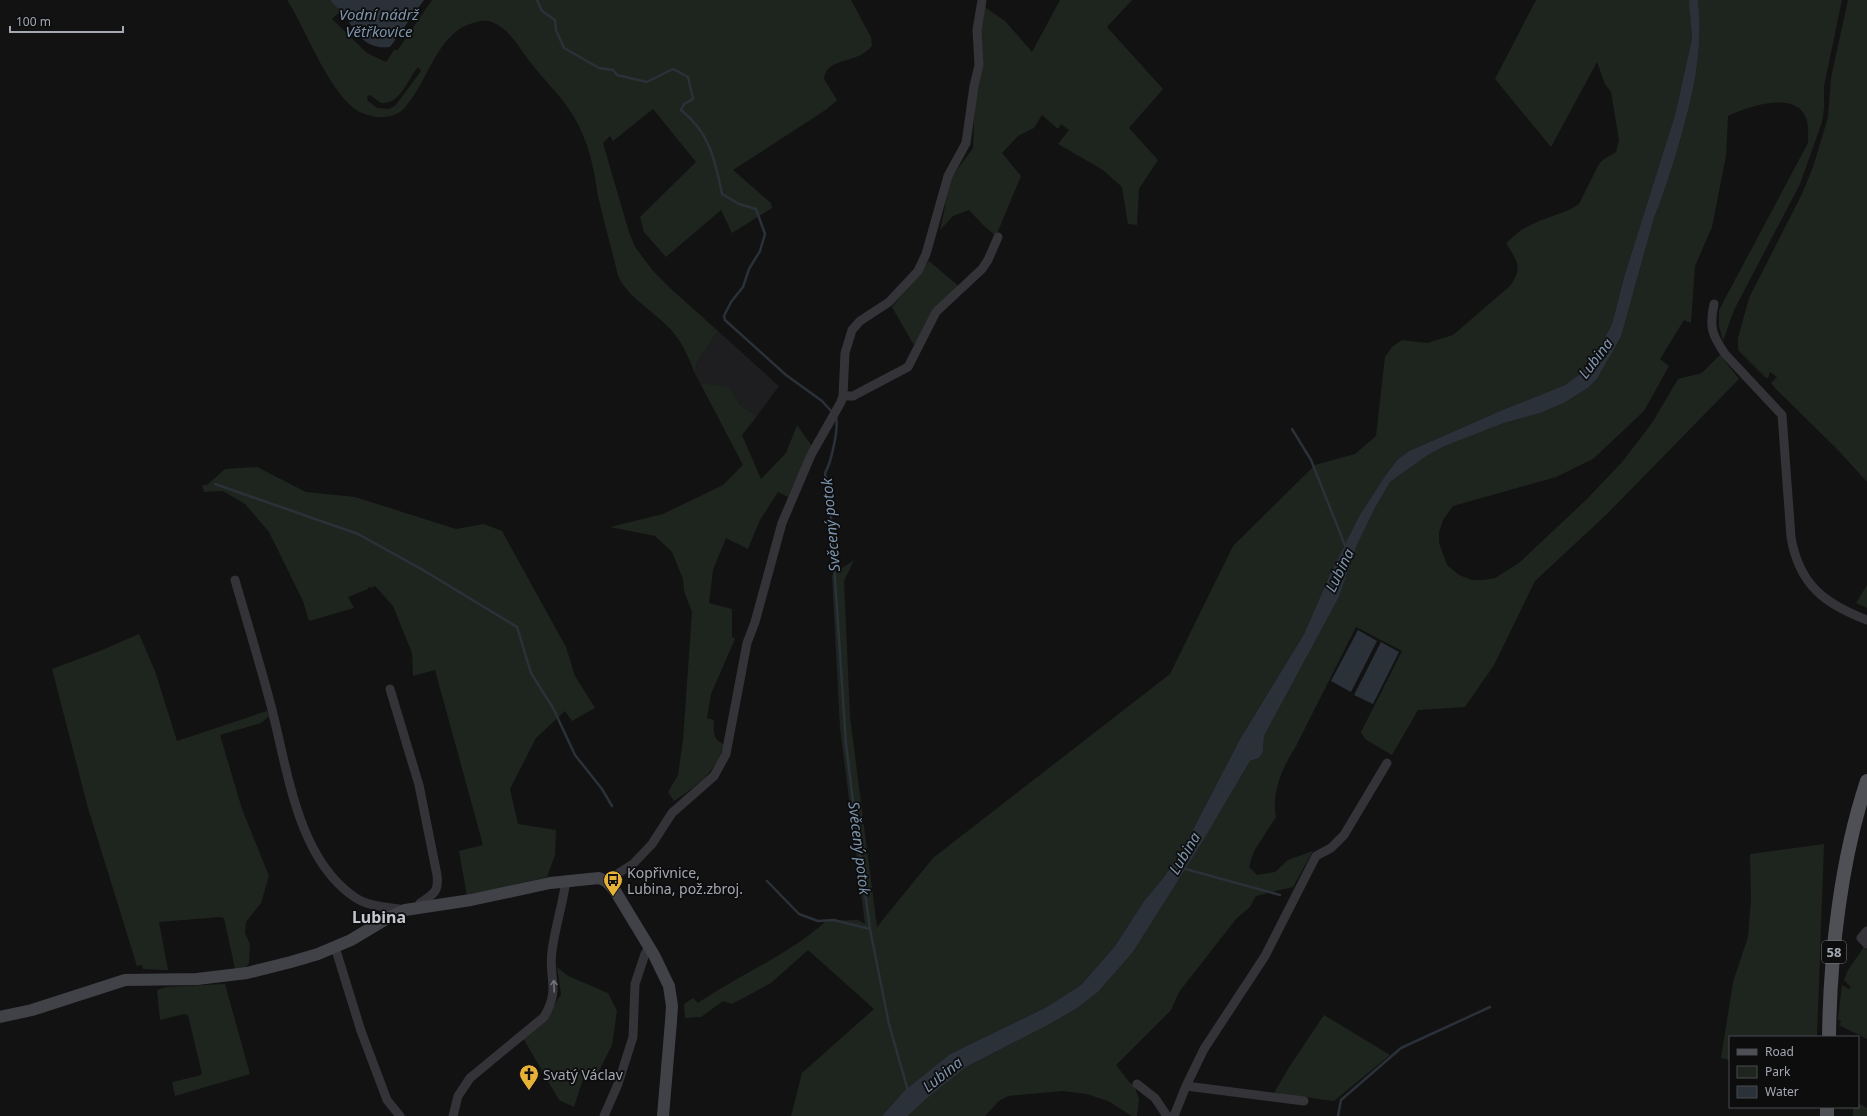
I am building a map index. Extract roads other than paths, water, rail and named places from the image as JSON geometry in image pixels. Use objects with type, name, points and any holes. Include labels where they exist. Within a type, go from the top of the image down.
[{"type":"main road","name":"58","points":[[1829,1036],[1835,945],[1846,867],[1861,800],[1867,781]]},
{"type":"street","points":[[606,881],[633,864],[654,842],[672,813],[714,776],[726,754],[747,643],[755,622],[782,523],[811,455],[843,396],[845,353],[852,330],[860,321],[888,302],[918,271],[926,254],[948,176],[966,143],[974,86],[979,65],[977,30],[982,0]]},
{"type":"street","points":[[843,396],[853,396],[908,367],[936,312],[982,269],[988,260],[998,237]]},
{"type":"street","points":[[1714,304],[1710,320],[1712,332],[1719,345],[1725,354],[1782,415],[1791,537],[1799,566],[1813,588],[1831,604],[1867,620]]},
{"type":"street","points":[[235,580],[271,703],[290,787],[311,845],[328,871],[353,896],[369,904],[405,910]]},
{"type":"street","points":[[390,689],[419,785],[437,875],[438,886],[433,894],[420,903],[422,907]]},
{"type":"street","points":[[1174,1116],[1186,1086],[1204,1049],[1266,956],[1316,856],[1330,848],[1344,835],[1387,763]]},
{"type":"street","points":[[0,1017],[32,1010],[125,980],[197,979],[247,973],[310,957],[335,947],[405,910],[471,900],[566,880],[599,878],[606,881],[614,889],[649,947],[666,978],[670,990],[672,1006],[663,1116]]},
{"type":"street","points":[[453,1116],[456,1101],[466,1082],[540,1021],[552,1003],[554,991],[552,950],[566,880]]},
{"type":"street","points":[[1867,931],[1861,938],[1867,944]]},
{"type":"street","points":[[335,947],[361,1031],[388,1100],[400,1116]]},
{"type":"street","points":[[604,1116],[626,1061],[633,1037],[635,984],[645,954],[649,947]]},
{"type":"street","points":[[1137,1084],[1155,1098],[1167,1116]]},
{"type":"street","points":[[1186,1086],[1304,1101]]},
{"type":"water","name":"Vodní nádrž Větřkovice","points":[[330,0],[424,0],[390,47],[381,47],[367,43]]},
{"type":"water","points":[[1689,0],[1698,0],[1699,20],[1698,58],[1692,95],[1672,168],[1654,218],[1621,337],[1597,379],[1588,388],[1564,403],[1540,413],[1504,423],[1445,446],[1428,455],[1390,482],[1375,508],[1357,545],[1339,597],[1264,736],[1263,752],[1259,758],[1250,761],[1200,846],[1133,952],[1098,992],[1076,1009],[966,1067],[925,1100],[908,1116],[882,1116],[904,1091],[950,1054],[1045,1008],[1081,985],[1115,946],[1144,901],[1164,877],[1184,847],[1240,739],[1304,634],[1332,570],[1359,516],[1397,460],[1409,451],[1500,411],[1565,385],[1580,374],[1596,354],[1612,324],[1624,277],[1675,115],[1692,38]]},
{"type":"water","points":[[1358,630],[1377,641],[1351,692],[1331,681]]},
{"type":"water","points":[[1381,642],[1399,652],[1373,704],[1354,695]]},
{"type":"waterway","name":"Svěcený potok","points":[[537,0],[542,11],[555,20],[556,30],[564,48],[599,68],[613,70],[617,75],[647,82],[673,69],[688,77],[693,99],[684,104],[681,110],[699,128],[710,148],[717,170],[722,194],[739,204],[756,209],[765,234],[760,251],[749,269],[743,287],[731,302],[724,316],[725,320],[786,375],[822,401],[833,413]]},
{"type":"waterway","name":"Svěcený potok","points":[[836,417],[837,422],[834,445],[830,462],[825,473],[830,504],[846,744],[870,929],[889,1024],[908,1091]]},
{"type":"waterway","points":[[1292,429],[1311,460],[1346,548]]},
{"type":"waterway","points":[[215,484],[358,534],[423,570],[517,627],[531,673],[553,708],[575,755],[602,789],[612,806]]},
{"type":"waterway","points":[[1182,868],[1280,895]]},
{"type":"waterway","points":[[767,881],[799,914],[818,921],[834,920],[870,929]]},
{"type":"waterway","points":[[1338,1116],[1341,1100],[1401,1048],[1490,1007]]},
{"type":"place","name":"Kopřivnice, Lubina, pož.zbroj.","points":[[613,897]]},
{"type":"place","name":"Svatý Václav","points":[[529,1091]]},
{"type":"district","name":"Lubina","points":[[379,917]]}]
